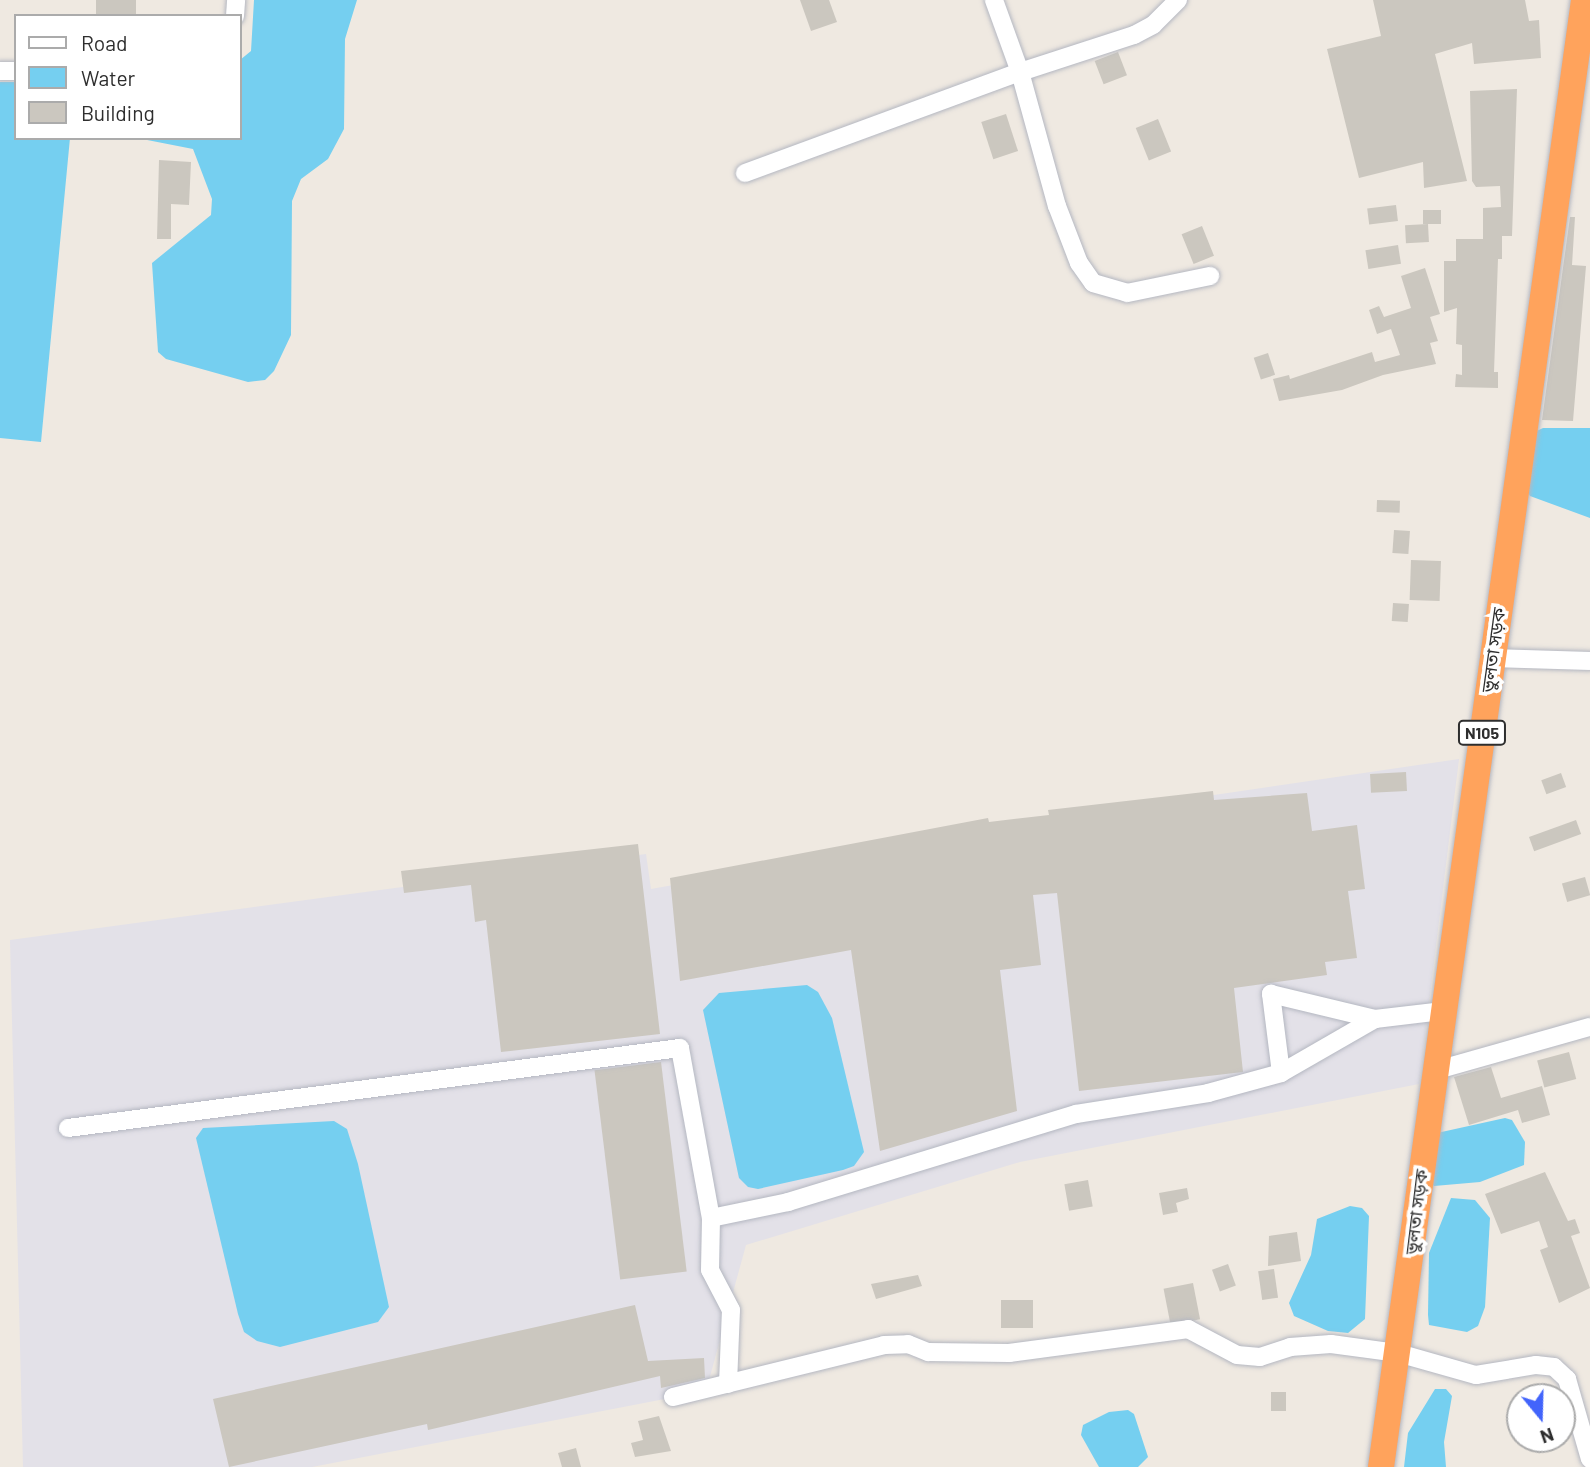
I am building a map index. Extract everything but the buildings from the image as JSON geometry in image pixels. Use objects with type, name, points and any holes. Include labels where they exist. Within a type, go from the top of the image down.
[{"type":"highway","name":"ভুলতা সড়ক","points":[[1381,1467],[1581,5]]},
{"type":"street","points":[[994,0],[1020,72],[1057,206],[1079,263],[1093,283],[1127,293],[1210,276]]},
{"type":"street","points":[[745,173],[1020,72],[1134,35],[1153,24],[1178,0]]},
{"type":"street","points":[[1492,657],[1590,662]]},
{"type":"street","points":[[1281,1073],[1271,994],[1375,1020],[1442,1012]]},
{"type":"street","points":[[711,1219],[788,1202],[1076,1114],[1208,1093],[1281,1073],[1375,1020]]},
{"type":"street","points":[[1434,1071],[1590,1027]]},
{"type":"street","points":[[68,1128],[680,1048],[711,1219],[710,1270],[731,1310],[728,1384]]},
{"type":"street","points":[[673,1397],[884,1345],[908,1344],[928,1352],[1009,1353],[1188,1329],[1237,1355],[1260,1357],[1290,1347],[1331,1344],[1398,1353],[1476,1375],[1536,1365],[1554,1367],[1567,1379],[1590,1459]]},
{"type":"shaded area","points":[[1459,759],[1419,1084],[1020,1162],[746,1245],[706,1391],[312,1467],[23,1467],[10,940],[646,854],[651,889],[996,827]]},
{"type":"water","points":[[254,0],[357,0],[345,39],[344,129],[328,159],[301,179],[292,201],[291,335],[274,371],[265,380],[248,382],[166,359],[158,352],[152,263],[211,215],[212,199],[193,149],[147,140],[242,140],[242,58],[251,51]]},
{"type":"water","points":[[0,82],[14,82],[14,140],[70,140],[41,442],[0,438]]},
{"type":"water","points":[[1543,428],[1590,428],[1590,518],[1530,496],[1524,486],[1528,435]]},
{"type":"water","points":[[807,985],[818,992],[832,1018],[864,1152],[854,1166],[843,1170],[758,1189],[748,1187],[739,1178],[703,1010],[719,993]]},
{"type":"water","points":[[1505,1118],[1512,1120],[1525,1142],[1524,1165],[1480,1182],[1434,1186],[1430,1182],[1437,1133]]},
{"type":"water","points":[[334,1121],[347,1129],[358,1164],[389,1307],[378,1322],[280,1347],[257,1341],[244,1332],[238,1314],[196,1138],[203,1128]]},
{"type":"water","points":[[1451,1198],[1475,1200],[1490,1218],[1485,1307],[1478,1326],[1467,1332],[1429,1325],[1429,1253]]},
{"type":"water","points":[[1350,1206],[1362,1208],[1369,1216],[1365,1319],[1348,1333],[1328,1331],[1294,1316],[1289,1303],[1311,1255],[1317,1219]]},
{"type":"water","points":[[1435,1389],[1446,1389],[1452,1396],[1444,1442],[1446,1467],[1404,1467],[1408,1433]]},
{"type":"water","points":[[1128,1410],[1134,1414],[1148,1457],[1138,1467],[1099,1467],[1081,1435],[1083,1425],[1109,1412]]}]
